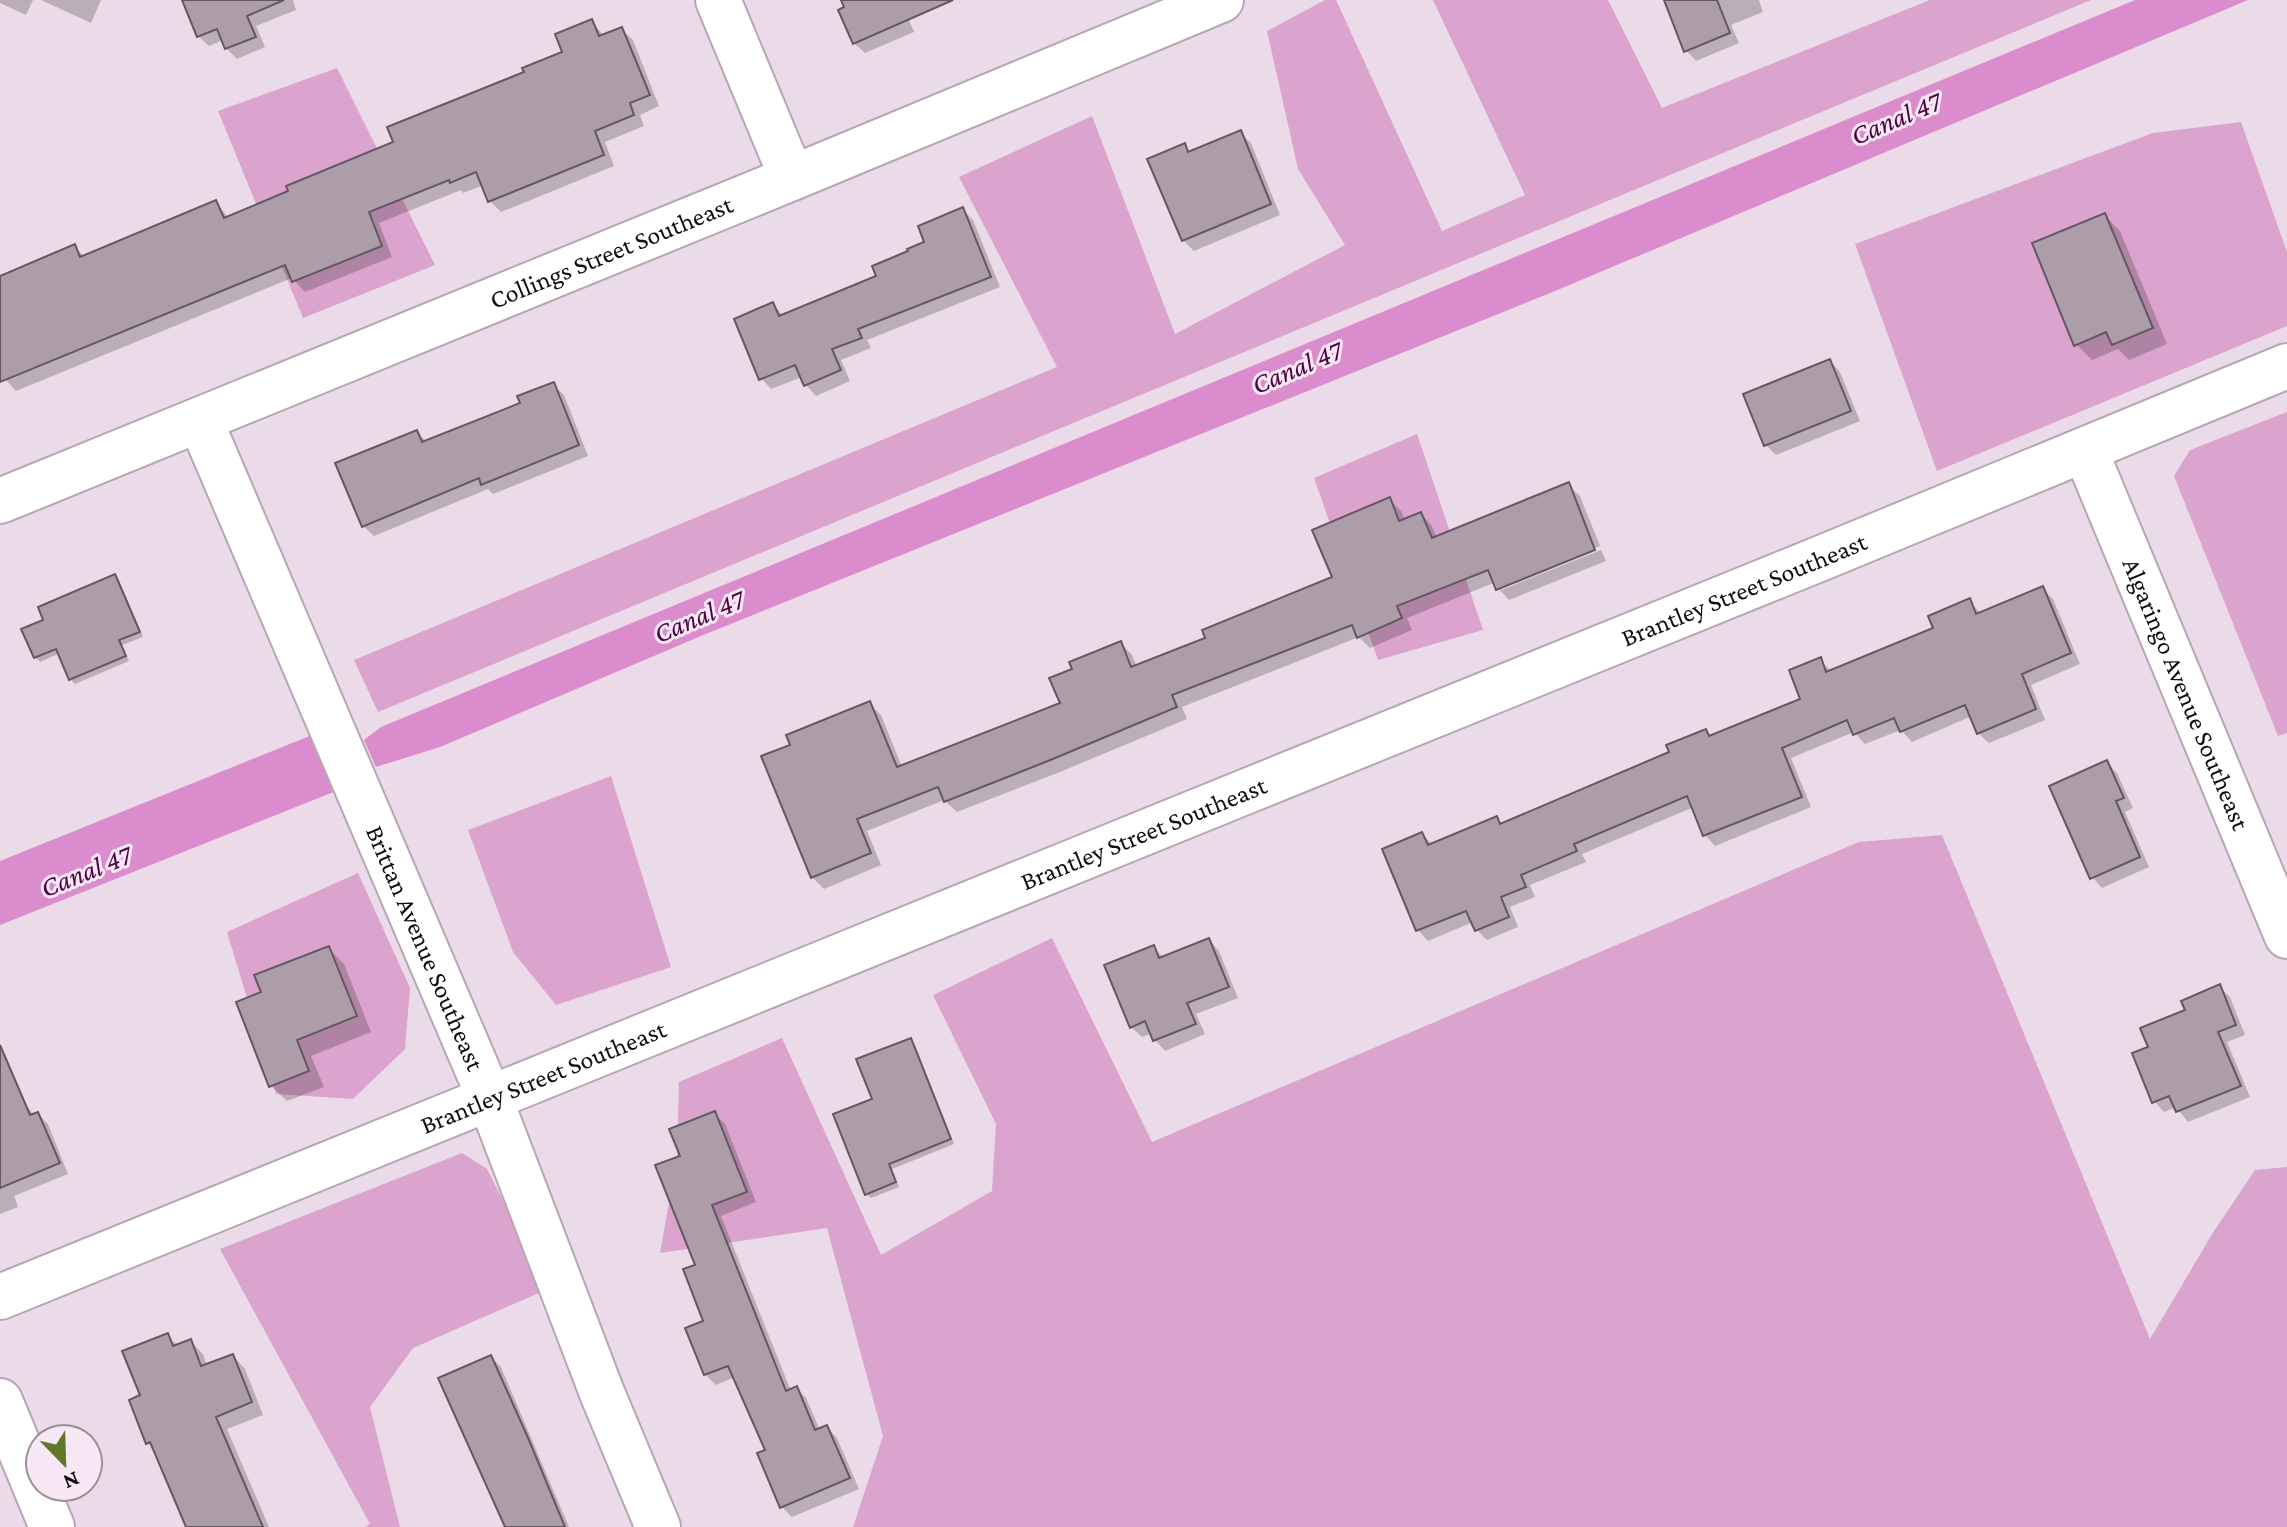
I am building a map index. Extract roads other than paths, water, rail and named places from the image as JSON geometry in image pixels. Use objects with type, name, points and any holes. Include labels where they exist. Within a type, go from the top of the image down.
[{"type":"street","points":[[718,0],[792,178]]},
{"type":"street","name":"Collings Street Southeast","points":[[0,501],[1221,0]]},
{"type":"street","name":"Brantley Street Southeast","points":[[0,1297],[2287,366]]},
{"type":"street","name":"Brittan Avenue Southeast","points":[[200,420],[490,1099],[602,1393],[658,1527]]},
{"type":"street","name":"Algaringo Avenue Southeast","points":[[2085,450],[2287,936]]},
{"type":"street","points":[[0,1401],[52,1527]]},
{"type":"water","name":"Canal 47","points":[[2135,0],[2248,0],[1555,291],[701,636],[440,747],[376,767],[364,740],[381,727]]},
{"type":"water","name":"Canal 47","points":[[312,735],[336,791],[0,925],[0,861]]}]
